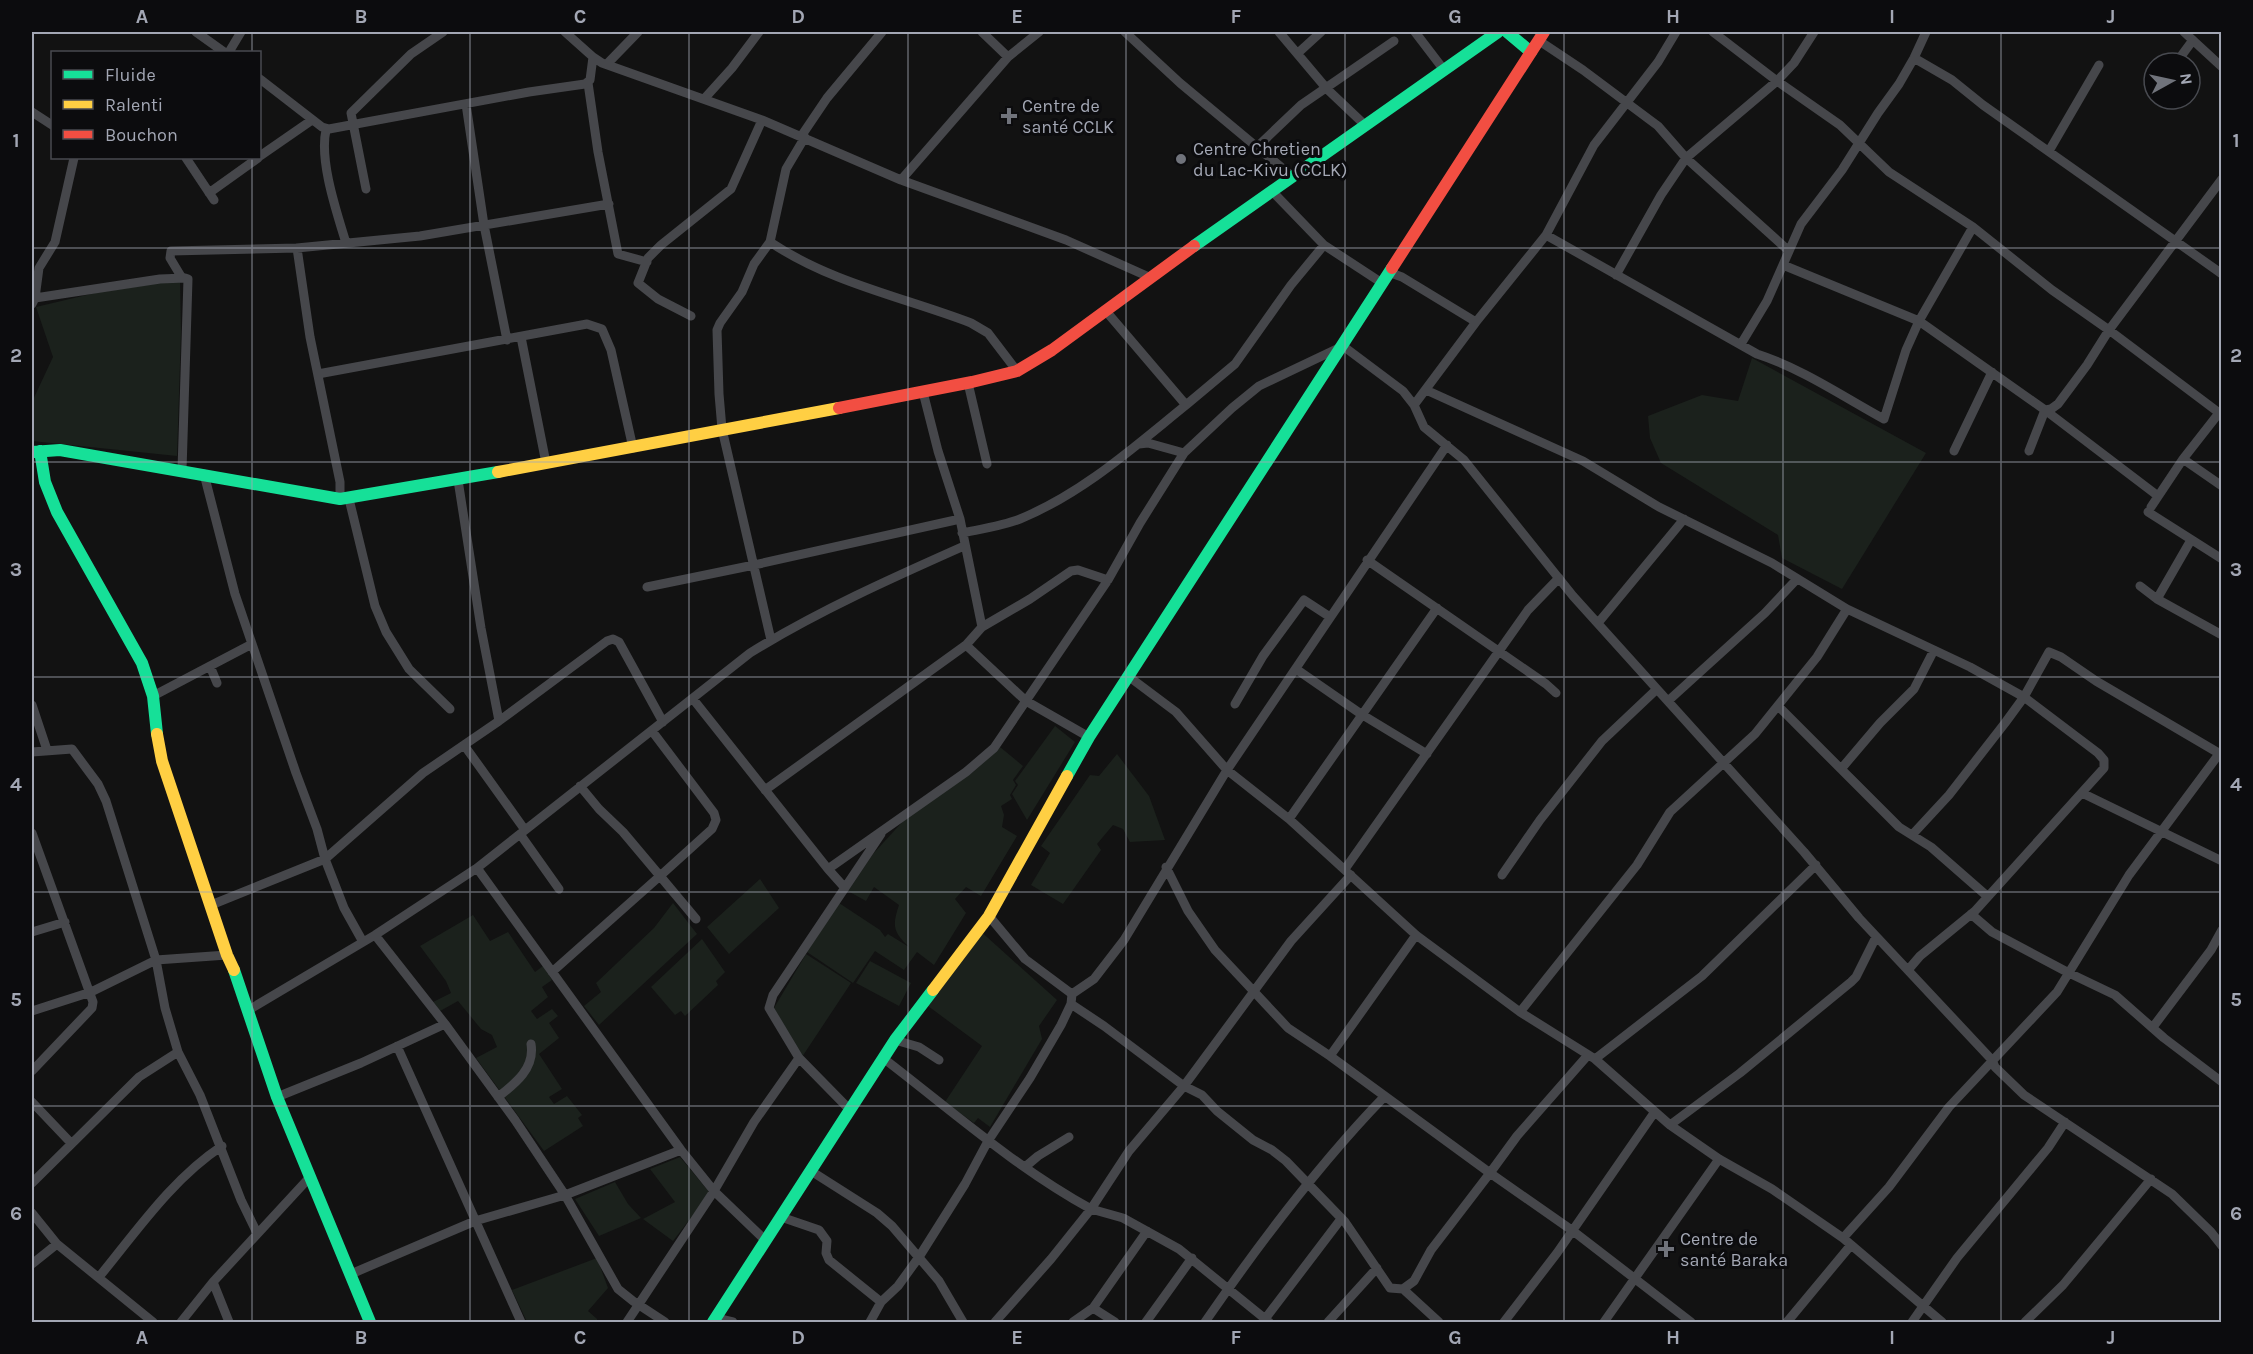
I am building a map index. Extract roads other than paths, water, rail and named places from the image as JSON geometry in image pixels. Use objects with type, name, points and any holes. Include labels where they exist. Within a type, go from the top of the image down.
[{"type":"main road","points":[[370,1323],[277,1096],[247,1011],[240,983],[227,955],[162,760],[158,746],[153,696],[142,663],[57,512],[36,451],[60,450],[345,499],[633,448],[968,383],[1017,371],[1052,350],[1149,277],[1498,32]]},
{"type":"main road","points":[[1507,32],[1531,52]]},
{"type":"main road","points":[[714,1320],[895,1040],[989,916],[1089,737],[1541,36]]},
{"type":"street","points":[[196,32],[223,51]]},
{"type":"street","points":[[230,51],[241,32]]},
{"type":"street","points":[[366,189],[352,124],[352,112],[411,54],[443,32]]},
{"type":"street","points":[[565,32],[592,57],[607,64],[803,136],[901,180],[1066,240],[1149,277]]},
{"type":"street","points":[[607,64],[638,32]]},
{"type":"street","points":[[704,99],[732,68],[759,32]]},
{"type":"street","points":[[771,640],[722,429],[717,368],[717,330],[742,292],[754,264],[770,242],[786,169],[803,136],[827,99],[882,32]]},
{"type":"street","points":[[982,32],[1008,57]]},
{"type":"street","points":[[901,180],[1008,57],[1039,32]]},
{"type":"street","points":[[1125,32],[1180,83],[1293,177]]},
{"type":"street","points":[[1279,32],[1327,88],[1366,126]]},
{"type":"street","points":[[1298,53],[1321,32]]},
{"type":"street","points":[[1414,32],[1444,70]]},
{"type":"street","points":[[1414,405],[1476,322],[1546,235],[1594,145],[1659,62],[1676,32]]},
{"type":"street","points":[[1713,32],[1777,81],[1817,108],[1858,142],[1889,172],[1973,227],[2052,290],[2220,414],[2183,459],[2149,509],[2191,540],[2222,559]]},
{"type":"street","points":[[1616,275],[1661,195],[1686,158],[1777,81],[1794,63],[1814,32]]},
{"type":"street","points":[[1741,344],[1767,301],[1801,224],[1842,170],[1914,58],[1926,32]]},
{"type":"street","points":[[2182,51],[2190,35],[2222,67]]},
{"type":"street","points":[[1541,36],[1658,126],[1686,158],[1789,251]]},
{"type":"street","points":[[1257,147],[1301,105],[1394,41]]},
{"type":"street","points":[[592,57],[588,82],[597,152],[618,254],[647,262]]},
{"type":"street","points":[[1914,58],[1952,80],[1983,105],[2222,274]]},
{"type":"street","points":[[2049,151],[2099,65]]},
{"type":"street","points":[[261,80],[326,130],[588,82]]},
{"type":"street","points":[[466,104],[484,225],[507,340]]},
{"type":"street","points":[[32,112],[51,124]]},
{"type":"street","points":[[261,156],[312,120]]},
{"type":"street","points":[[692,316],[658,299],[638,283],[647,262],[678,231],[731,189],[762,120]]},
{"type":"street","points":[[326,130],[324,138],[330,186],[346,243]]},
{"type":"street","points":[[74,159],[55,242],[39,268],[33,301],[160,279],[186,278],[188,282],[182,470]]},
{"type":"street","points":[[187,159],[212,196],[257,159]]},
{"type":"street","points":[[2045,410],[2058,404],[2087,366],[2109,330],[2222,179]]},
{"type":"street","points":[[1272,191],[1323,244],[1385,278],[1402,277],[1476,322]]},
{"type":"street","points":[[182,278],[170,258],[171,251],[297,248],[420,236],[609,204]]},
{"type":"street","points":[[1546,235],[1757,354],[1786,364],[1831,387],[1884,419],[1906,350],[1919,321],[1973,227]]},
{"type":"street","points":[[770,242],[795,259],[849,283],[971,323],[988,333],[1017,371]]},
{"type":"street","points":[[962,533],[1023,518],[1085,485],[1139,444],[1235,364],[1323,244]]},
{"type":"street","points":[[297,248],[310,337],[340,482],[375,606],[386,632],[409,669],[450,710]]},
{"type":"street","points":[[1783,265],[1919,321],[2045,410],[2158,496]]},
{"type":"street","points":[[1105,310],[1186,405]]},
{"type":"street","points":[[318,374],[587,324],[602,329],[611,350],[633,448]]},
{"type":"street","points":[[521,337],[546,463]]},
{"type":"street","points":[[828,869],[966,772],[994,748],[1108,580],[1140,523],[1184,453],[1259,386],[1343,346],[1403,391],[1414,405],[1424,427],[1464,460],[1558,578],[1815,865],[1876,937],[1992,1060],[1995,1067],[2024,1095],[2172,1194],[2222,1246]]},
{"type":"street","points":[[1954,450],[1992,372]]},
{"type":"street","points":[[968,383],[987,464]]},
{"type":"street","points":[[1426,390],[1583,461],[1659,507],[1772,563],[1847,609],[2024,696],[2104,760],[2104,768],[1988,896],[1971,914],[1920,956],[1908,970]]},
{"type":"street","points":[[923,392],[938,451],[960,519],[982,627]]},
{"type":"street","points":[[2029,451],[2045,410]]},
{"type":"street","points":[[1139,444],[1148,443],[1184,453]]},
{"type":"street","points":[[1072,994],[1094,979],[1124,940],[1166,867],[1227,770],[1447,445]]},
{"type":"street","points":[[2183,459],[2222,486]]},
{"type":"street","points":[[204,474],[235,594],[317,829],[325,859],[344,908],[363,942]]},
{"type":"street","points":[[458,480],[481,628],[499,721]]},
{"type":"street","points":[[647,587],[960,519]]},
{"type":"street","points":[[1598,622],[1684,519]]},
{"type":"street","points":[[2157,599],[2191,540]]},
{"type":"street","points":[[247,1011],[375,935],[477,868],[750,653],[900,574],[964,546]]},
{"type":"street","points":[[1368,560],[1556,693]]},
{"type":"street","points":[[765,790],[966,645],[982,627],[1030,599],[1071,571],[1078,570],[1108,580]]},
{"type":"street","points":[[995,1323],[1091,1209],[1130,1151],[1184,1086],[1291,941],[1348,872],[1528,610],[1558,578]]},
{"type":"street","points":[[1668,701],[1765,613],[1797,579]]},
{"type":"street","points":[[2140,586],[2157,599],[2222,635]]},
{"type":"street","points":[[1234,704],[1263,656],[1304,600],[1330,617]]},
{"type":"street","points":[[1289,819],[1437,609]]},
{"type":"street","points":[[1520,1012],[1637,865],[1670,812],[1755,734],[1779,707],[1817,657],[1847,609]]},
{"type":"street","points":[[212,905],[325,859],[423,773],[499,721],[607,641],[613,639],[619,642],[663,722]]},
{"type":"street","points":[[153,696],[252,644]]},
{"type":"street","points":[[966,645],[1026,701],[1089,737]]},
{"type":"street","points":[[1841,769],[1880,723],[1914,689],[1934,650]]},
{"type":"street","points":[[1843,1238],[1889,1187],[1949,1107],[2057,992],[2106,910],[2160,832],[2220,755],[2051,652],[2024,696],[1949,795],[1912,835]]},
{"type":"street","points":[[210,666],[217,683]]},
{"type":"street","points":[[1296,669],[1361,714],[1427,754]]},
{"type":"street","points":[[1128,676],[1176,712],[1227,770],[1289,819],[1416,935],[1520,1012],[1592,1057],[1654,1113],[1719,1159],[1772,1190],[1843,1238],[1942,1323]]},
{"type":"street","points":[[1502,875],[1540,820],[1602,741],[1657,689]]},
{"type":"street","points":[[693,699],[845,888]]},
{"type":"street","points":[[32,705],[47,750]]},
{"type":"street","points":[[1779,707],[1899,827],[1931,847],[1988,896]]},
{"type":"street","points":[[552,972],[712,829],[716,820],[714,813],[652,731]]},
{"type":"street","points":[[464,745],[559,889]]},
{"type":"street","points":[[32,752],[68,749],[76,752],[102,792],[156,960],[165,1008],[178,1052],[200,1095],[222,1146],[241,1200],[257,1233]]},
{"type":"street","points":[[580,786],[599,809],[623,832],[696,920]]},
{"type":"street","points":[[2082,793],[2222,861]]},
{"type":"street","points":[[850,1110],[799,1058],[769,1008],[773,995],[884,830]]},
{"type":"street","points":[[32,833],[91,992],[92,1008],[32,1071]]},
{"type":"street","points":[[1403,1289],[1414,1281],[1431,1250],[1517,1136],[1592,1057],[1702,976],[1815,865]]},
{"type":"street","points":[[1166,867],[1188,911],[1215,950],[1288,1028],[1573,1231],[1635,1278],[1686,1321]]},
{"type":"street","points":[[477,868],[681,1150],[714,1191],[766,1241]]},
{"type":"street","points":[[1971,914],[1992,932],[2115,995],[2222,1082]]},
{"type":"street","points":[[989,916],[1025,959],[1072,994]]},
{"type":"street","points":[[32,932],[65,922]]},
{"type":"street","points":[[2153,1027],[2211,950],[2222,930]]},
{"type":"street","points":[[375,935],[445,1024],[498,1097],[565,1195],[618,1289],[665,1323]]},
{"type":"street","points":[[1330,1056],[1416,935]]},
{"type":"street","points":[[1671,1125],[1740,1073],[1851,982],[1856,977],[1876,937]]},
{"type":"street","points":[[32,1011],[91,992],[156,960],[227,955]]},
{"type":"street","points":[[870,1323],[881,1302],[898,1287],[919,1257],[965,1184],[988,1141],[1030,1078],[1071,1004],[1072,994]]},
{"type":"street","points":[[1071,1004],[1184,1086],[1202,1095],[1217,1111],[1286,1161],[1341,1219],[1390,1288],[1403,1289],[1439,1323]]},
{"type":"street","points":[[277,1096],[361,1063],[445,1024]]},
{"type":"street","points":[[895,1040],[919,1047],[939,1060]]},
{"type":"street","points":[[498,1097],[530,1066],[533,1054],[531,1044]]},
{"type":"street","points":[[398,1046],[521,1323]]},
{"type":"street","points":[[32,1183],[139,1077],[178,1052]]},
{"type":"street","points":[[627,1323],[714,1191],[754,1122],[799,1058]]},
{"type":"street","points":[[883,1058],[988,1141],[1076,1202],[1123,1218],[1179,1249],[1267,1321],[1341,1219]]},
{"type":"street","points":[[1205,1323],[1275,1225],[1349,1133],[1384,1097]]},
{"type":"street","points":[[32,1102],[71,1143]]},
{"type":"street","points":[[1504,1323],[1573,1231],[1654,1113]]},
{"type":"street","points":[[1912,1323],[1956,1258],[2048,1148],[2065,1122]]},
{"type":"street","points":[[1025,1167],[1038,1156],[1070,1137]]},
{"type":"street","points":[[99,1277],[181,1180],[222,1146]]},
{"type":"street","points":[[351,1274],[475,1221],[565,1195],[681,1150]]},
{"type":"street","points":[[1604,1323],[1719,1159]]},
{"type":"street","points":[[810,1171],[877,1213],[939,1281],[963,1323]]},
{"type":"street","points":[[181,1323],[213,1282],[309,1178]]},
{"type":"street","points":[[2025,1323],[2070,1277],[2151,1179]]},
{"type":"street","points":[[32,1213],[57,1244],[153,1323]]},
{"type":"street","points":[[781,1217],[819,1230],[827,1241],[826,1252],[829,1260],[881,1302]]},
{"type":"street","points":[[1073,1323],[1093,1308],[1147,1231]]},
{"type":"street","points":[[32,1264],[57,1244]]},
{"type":"street","points":[[1787,1323],[1851,1245]]},
{"type":"street","points":[[1146,1323],[1192,1258]]},
{"type":"street","points":[[1328,1323],[1377,1268]]},
{"type":"street","points":[[213,1282],[229,1323]]},
{"type":"street","points":[[1093,1308],[1115,1323]]},
{"type":"street","points":[[714,1320],[733,1323]]},
{"type":"place","name":"Centre de santé CCLK","points":[[1009,116]]},
{"type":"place","name":"Centre Chretien du Lac-Kivu (CCLK)","points":[[1181,159]]},
{"type":"place","name":"Centre de santé Baraka","points":[[1666,1249]]}]
